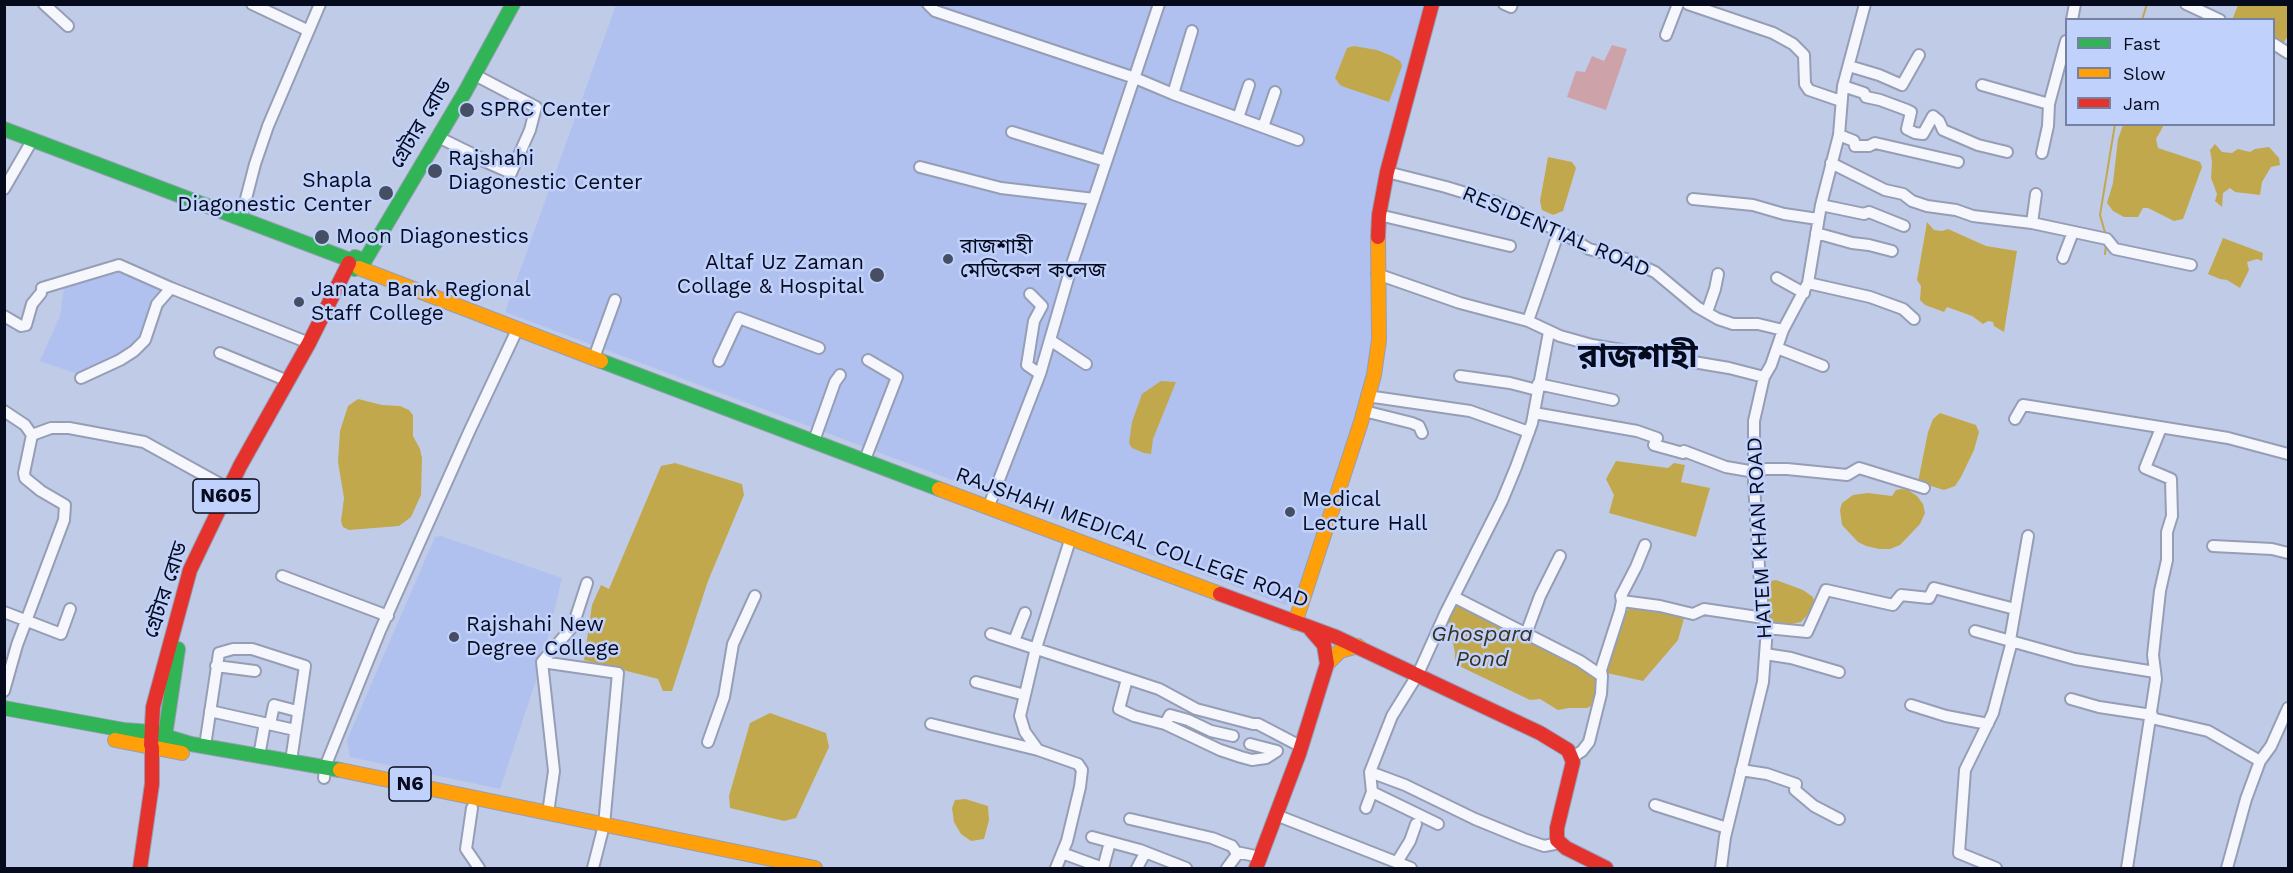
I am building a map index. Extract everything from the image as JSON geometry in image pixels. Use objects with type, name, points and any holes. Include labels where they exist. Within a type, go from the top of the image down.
[{"type":"main road","name":"গ্রেটার রোড","points":[[140,868],[158,741],[169,712],[179,644],[199,573],[246,470],[356,264],[438,137],[458,94],[507,4]]},
{"type":"main road","name":"গ্রেটার রোড","points":[[158,741],[153,707],[190,570],[229,489],[309,342],[475,75],[513,4]]},
{"type":"main road","points":[[1302,623],[1374,375],[1379,340],[1377,274],[1379,215],[1387,172],[1432,4]]},
{"type":"main road","points":[[4,129],[356,264]]},
{"type":"main road","name":"RAJSHAHI MEDICAL COLLEGE ROAD","points":[[356,264],[517,330],[1302,623]]},
{"type":"main road","name":"RAJSHAHI MEDICAL COLLEGE ROAD","points":[[356,264],[990,502],[1302,623]]},
{"type":"main road","points":[[1302,623],[1419,674],[1540,733],[1568,750],[1573,762],[1557,828],[1557,840],[1585,864],[1606,868]]},
{"type":"main road","points":[[1258,863],[1302,747],[1327,664],[1325,650],[1318,637],[1302,623]]},
{"type":"main road","points":[[1327,664],[1340,651],[1358,646]]},
{"type":"main road","points":[[124,730],[136,727],[153,707]]},
{"type":"main road","name":"N6","points":[[4,708],[78,728],[124,730],[158,741],[198,745],[291,761],[325,772],[472,808],[815,868]]},
{"type":"main road","points":[[169,712],[180,733],[198,745]]},
{"type":"main road","name":"N6","points":[[4,719],[158,741],[548,813],[602,830],[754,868]]},
{"type":"street","points":[[44,4],[68,26]]},
{"type":"street","points":[[252,4],[307,30]]},
{"type":"street","points":[[241,218],[267,126],[320,4]]},
{"type":"street","points":[[990,502],[1040,374],[1106,160],[1160,4]]},
{"type":"street","points":[[1504,4],[1511,7],[1512,4]]},
{"type":"street","points":[[1666,35],[1678,4]]},
{"type":"street","points":[[1688,4],[1773,33],[1793,44],[1804,55],[1805,84],[1809,90],[1841,101]]},
{"type":"street","name":"HATEM KHAN ROAD","points":[[1721,868],[1727,828],[1763,682],[1766,623],[1760,584],[1754,421],[1764,377],[1784,330],[1806,288],[1821,205],[1839,135],[1843,86],[1865,4]]},
{"type":"street","points":[[2186,4],[2216,18]]},
{"type":"street","points":[[930,5],[935,12],[1135,78],[1298,140]]},
{"type":"street","points":[[1173,94],[1192,32]]},
{"type":"street","points":[[2275,45],[2289,53]]},
{"type":"street","points":[[2042,153],[2048,126],[2049,105],[2065,50]]},
{"type":"street","points":[[1849,66],[1902,85],[1919,55]]},
{"type":"street","points":[[438,137],[511,173],[530,130],[536,107],[475,75]]},
{"type":"street","points":[[1238,118],[1249,85]]},
{"type":"street","points":[[1982,85],[2049,105]]},
{"type":"street","points":[[1843,86],[1864,93],[1866,97],[1911,112],[1907,129],[1915,133],[1923,134],[1933,116],[1940,121],[1943,130],[1978,145],[2007,152]]},
{"type":"street","points":[[1263,127],[1275,92]]},
{"type":"street","points":[[1012,132],[1106,160]]},
{"type":"street","points":[[1839,135],[1854,141],[1855,146],[1869,146],[1875,143],[1958,162]]},
{"type":"street","points":[[4,189],[33,139]]},
{"type":"street","points":[[1831,163],[1885,190],[1903,194],[1912,201],[1927,206],[1956,210],[1973,216],[2032,223],[2107,239],[2115,249],[2124,252],[2191,264]]},
{"type":"street","points":[[920,167],[1000,188],[1094,199]]},
{"type":"street","name":"RESIDENTIAL ROAD","points":[[1387,172],[1446,186],[1495,202],[1559,231],[1589,249],[1626,259],[1654,272],[1696,307],[1733,324],[1758,324],[1784,330]]},
{"type":"street","points":[[2032,223],[2036,194]]},
{"type":"street","points":[[1692,199],[1753,206],[1818,219]]},
{"type":"street","points":[[1821,205],[1864,214],[1869,212],[1904,226]]},
{"type":"street","points":[[1379,215],[1510,246]]},
{"type":"street","points":[[1528,321],[1559,231]]},
{"type":"street","points":[[2063,258],[2073,232]]},
{"type":"street","points":[[1816,233],[1892,251]]},
{"type":"street","points":[[4,316],[21,326],[26,324],[32,304],[41,290],[119,265],[309,342]]},
{"type":"street","points":[[1377,274],[1460,303],[1528,321],[1549,332],[1592,345],[1718,366],[1764,377]]},
{"type":"street","points":[[1707,312],[1718,274]]},
{"type":"street","points":[[1777,278],[1806,288],[1870,297],[1903,309],[1914,319]]},
{"type":"street","points":[[81,378],[120,360],[145,340],[157,304],[171,288]]},
{"type":"street","points":[[1030,294],[1042,306],[1034,321],[1027,366],[1040,374]]},
{"type":"street","points":[[595,355],[615,300]]},
{"type":"street","points":[[719,361],[739,318],[819,348]]},
{"type":"street","points":[[325,772],[388,616],[469,432],[517,330]]},
{"type":"street","points":[[1365,808],[1372,792],[1370,772],[1392,716],[1419,674],[1502,501],[1529,432],[1549,332]]},
{"type":"street","points":[[1050,340],[1086,364]]},
{"type":"street","points":[[1777,348],[1823,366]]},
{"type":"street","points":[[220,353],[288,381]]},
{"type":"street","points":[[866,457],[897,377],[868,360]]},
{"type":"street","points":[[815,438],[835,382],[840,375]]},
{"type":"street","points":[[1460,376],[1510,382],[1613,400]]},
{"type":"street","points":[[1367,396],[1470,411],[1529,432]]},
{"type":"street","points":[[2014,418],[2024,405],[2228,438],[2289,454]]},
{"type":"street","points":[[4,411],[25,425],[32,435],[24,476],[41,491],[65,505],[64,520],[26,620],[4,691]]},
{"type":"street","points":[[1364,411],[1412,423],[1419,426],[1422,433]]},
{"type":"street","points":[[1534,413],[1637,431],[1657,438],[1654,445],[1683,453],[1684,451],[1726,467],[1755,472],[1787,468],[1847,475],[1859,468],[1924,488]]},
{"type":"street","points":[[32,435],[51,428],[69,428],[144,442],[229,489]]},
{"type":"street","points":[[2127,868],[2156,679],[2153,655],[2172,516],[2170,479],[2145,468],[2161,428]]},
{"type":"street","points":[[1996,868],[1959,853],[1965,770],[1993,714],[2011,641],[2028,536]]},
{"type":"street","points":[[1038,750],[1025,732],[1020,716],[1036,648],[1071,537]]},
{"type":"street","points":[[1571,758],[1582,751],[1589,742],[1601,694],[1601,670],[1622,601],[1621,596],[1645,545]]},
{"type":"street","points":[[2213,546],[2272,549],[2289,553]]},
{"type":"street","points":[[1526,634],[1540,596],[1560,556]]},
{"type":"street","points":[[282,576],[388,616]]},
{"type":"street","points":[[548,813],[554,771],[542,662],[573,626],[587,583]]},
{"type":"street","points":[[1622,601],[1660,606],[1693,614],[1704,609],[1807,632],[1826,590],[1893,605],[1901,595],[1929,598],[1934,588],[2015,609]]},
{"type":"street","points":[[708,742],[724,697],[733,644],[755,596]]},
{"type":"street","points":[[1454,597],[1580,661],[1602,676]]},
{"type":"street","points":[[4,612],[61,634],[70,609]]},
{"type":"street","points":[[1014,641],[1025,613]]},
{"type":"street","points":[[1975,631],[2075,659],[2155,672]]},
{"type":"street","points":[[991,634],[1159,689],[1196,709],[1258,724],[1302,747]]},
{"type":"street","points":[[198,745],[210,711],[216,666],[221,652],[252,649],[305,666],[291,761]]},
{"type":"street","points":[[1765,654],[1791,658],[1839,672]]},
{"type":"street","points":[[542,662],[618,673],[602,830],[593,868]]},
{"type":"street","points":[[216,666],[255,671]]},
{"type":"street","points":[[1127,679],[1119,709],[1134,716],[1165,724],[1220,750],[1252,760],[1266,758],[1276,751],[1250,744]]},
{"type":"street","points":[[976,682],[1025,695]]},
{"type":"street","points":[[2071,699],[2208,731],[2260,761]]},
{"type":"street","points":[[259,756],[274,705],[297,711]]},
{"type":"street","points":[[1911,705],[1946,716],[1988,724]]},
{"type":"street","points":[[2227,868],[2246,799],[2260,761],[2271,746],[2289,708]]},
{"type":"street","points":[[210,711],[295,730]]},
{"type":"street","points":[[1165,724],[1170,715],[1188,720],[1211,731],[1233,736]]},
{"type":"street","points":[[931,724],[1038,750],[1078,765],[1082,770],[1080,787],[1056,868]]},
{"type":"street","points":[[1741,770],[1767,774],[1796,784],[1795,790],[1814,806],[1839,819]]},
{"type":"street","points":[[1370,772],[1405,784],[1475,819],[1524,839],[1544,846],[1560,843]]},
{"type":"street","points":[[1372,792],[1438,824]]},
{"type":"street","points":[[1654,805],[1727,828]]},
{"type":"street","points":[[472,808],[466,849],[479,868]]},
{"type":"street","points":[[1276,815],[1411,868]]},
{"type":"street","points":[[1130,819],[1212,838],[1232,846],[1236,852],[1258,863]]},
{"type":"street","points":[[1397,862],[1410,841],[1416,824]]},
{"type":"street","points":[[1092,837],[1186,868]]},
{"type":"street","points":[[1062,854],[1103,868],[1110,842]]},
{"type":"street","points":[[1227,868],[1236,856],[1236,852]]},
{"type":"street","points":[[1137,868],[1145,853]]},
{"type":"shaded area","name":"রাজশাহী মেডিকেল কলেজ","points":[[616,5],[1424,5],[1386,151],[1374,209],[1371,359],[1339,478],[1297,602],[1285,605],[505,312]]},
{"type":"shaded area","points":[[1612,45],[1627,49],[1606,110],[1567,97],[1576,71],[1585,72],[1592,56],[1604,61]]},
{"type":"shaded area","points":[[120,272],[164,292],[141,337],[127,350],[78,374],[40,361],[60,316],[64,287]]},
{"type":"shaded area","points":[[441,536],[562,578],[542,662],[500,789],[350,757],[347,740],[435,537]]},
{"type":"water","points":[[2238,5],[2288,5],[2288,36],[2282,45],[2275,42],[2275,18],[2233,18]]},
{"type":"water","points":[[1354,46],[1377,50],[1400,61],[1402,66],[1389,102],[1340,85],[1335,78],[1347,48]]},
{"type":"water","points":[[2123,126],[2163,126],[2156,139],[2158,148],[2200,162],[2202,167],[2183,219],[2174,221],[2148,208],[2143,208],[2138,217],[2124,217],[2113,211],[2107,203],[2113,183],[2118,139]]},
{"type":"water","points":[[2215,144],[2222,152],[2232,153],[2238,149],[2250,152],[2269,147],[2279,158],[2280,165],[2271,167],[2262,182],[2260,195],[2235,192],[2230,188],[2223,193],[2222,207],[2215,201],[2217,194],[2211,178],[2210,150]]},
{"type":"water","points":[[1548,157],[1572,162],[1576,168],[1563,211],[1553,215],[1542,210],[1540,201]]},
{"type":"water","points":[[1927,222],[1934,230],[1948,229],[1986,246],[2017,251],[2004,332],[1994,326],[1993,322],[1988,321],[1983,324],[1972,316],[1947,307],[1944,312],[1925,305],[1920,300],[1921,286],[1917,280]]},
{"type":"water","points":[[2223,238],[2263,253],[2262,261],[2257,259],[2247,262],[2249,270],[2240,288],[2227,280],[2208,274]]},
{"type":"water","points":[[1161,381],[1176,382],[1153,439],[1151,454],[1144,453],[1132,448],[1129,443],[1132,422],[1142,394]]},
{"type":"water","points":[[358,399],[382,405],[400,406],[409,410],[413,415],[413,436],[422,458],[421,495],[411,517],[399,526],[349,530],[343,527],[341,521],[344,498],[338,462],[340,431],[348,406]]},
{"type":"water","points":[[1940,413],[1976,425],[1979,432],[1974,450],[1961,477],[1955,486],[1944,490],[1918,482],[1928,432],[1933,419]]},
{"type":"water","points":[[1616,461],[1668,468],[1674,463],[1685,465],[1681,482],[1710,488],[1696,537],[1609,513],[1614,495],[1606,479]]},
{"type":"water","points":[[675,463],[742,484],[744,495],[708,581],[672,691],[663,691],[658,679],[584,660],[592,605],[601,585],[609,589],[661,466]]},
{"type":"water","points":[[1896,490],[1908,490],[1917,496],[1923,504],[1925,513],[1920,524],[1900,545],[1890,549],[1866,546],[1858,542],[1842,525],[1840,510],[1842,503],[1853,495],[1868,493],[1892,496]]},
{"type":"water","points":[[1776,580],[1803,590],[1813,597],[1815,606],[1801,622],[1774,623],[1767,617],[1762,589],[1767,582]]},
{"type":"water","points":[[1631,604],[1684,618],[1678,640],[1643,681],[1607,673],[1607,656],[1617,629]]},
{"type":"water","name":"Ghospara Pond","points":[[1456,605],[1598,678],[1593,705],[1587,708],[1558,710],[1540,699],[1530,700],[1455,664],[1448,620],[1451,609]]},
{"type":"water","points":[[770,713],[826,733],[829,747],[796,818],[784,821],[730,808],[729,796],[750,723]]},
{"type":"water","points":[[965,799],[988,806],[989,820],[984,839],[971,841],[961,834],[954,822],[952,808],[955,800]]},
{"type":"waterway","points":[[2143,18],[2147,4]]},
{"type":"waterway","points":[[2106,236],[2100,215],[2115,126]]},
{"type":"waterway","points":[[2105,254],[2106,245]]},
{"type":"traffic: fast","points":[[362,264],[360,259],[355,257],[349,263],[354,269],[361,267],[465,92],[513,4]]},
{"type":"traffic: fast","points":[[4,129],[350,260]]},
{"type":"traffic: fast","points":[[601,361],[939,489]]},
{"type":"traffic: fast","points":[[163,749],[178,649]]},
{"type":"traffic: fast","points":[[4,708],[124,730],[151,732],[191,744],[340,770]]},
{"type":"traffic: slow","points":[[1295,623],[1361,422],[1374,375],[1379,340],[1378,237]]},
{"type":"traffic: slow","points":[[359,268],[601,361]]},
{"type":"traffic: slow","points":[[939,489],[1220,594]]},
{"type":"traffic: slow","points":[[1327,664],[1340,651],[1358,646]]},
{"type":"traffic: slow","points":[[115,740],[182,753]]},
{"type":"traffic: slow","points":[[340,770],[815,868]]},
{"type":"traffic: jam","points":[[1378,237],[1379,215],[1387,172],[1432,4]]},
{"type":"traffic: jam","points":[[151,745],[153,707],[190,570],[240,466],[309,343],[349,263]]},
{"type":"traffic: jam","points":[[1220,594],[1336,637],[1540,733],[1568,750],[1573,762],[1557,828],[1557,840],[1566,848],[1606,868]]},
{"type":"traffic: jam","points":[[1256,868],[1299,754],[1327,664],[1324,645],[1311,630]]},
{"type":"traffic: jam","points":[[140,868],[152,784],[152,747]]},
{"type":"place","name":"SPRC Center","points":[[467,110]]},
{"type":"place","name":"Rajshahi Diagonestic Center","points":[[435,171]]},
{"type":"place","name":"Shapla Diagonestic Center","points":[[386,193]]},
{"type":"place","name":"Moon Diagonestics","points":[[322,237]]},
{"type":"place","name":"রাজশাহী মেডিকেল কলেজ","points":[[948,259]]},
{"type":"place","name":"Altaf Uz Zaman Collage & Hospital","points":[[877,275]]},
{"type":"place","name":"Janata Bank Regional Staff College","points":[[299,302]]},
{"type":"place","name":"Medical Lecture Hall","points":[[1290,512]]},
{"type":"place","name":"Rajshahi New Degree College","points":[[454,637]]},
{"type":"district","name":"রাজশাহী","points":[[1638,357]]}]
